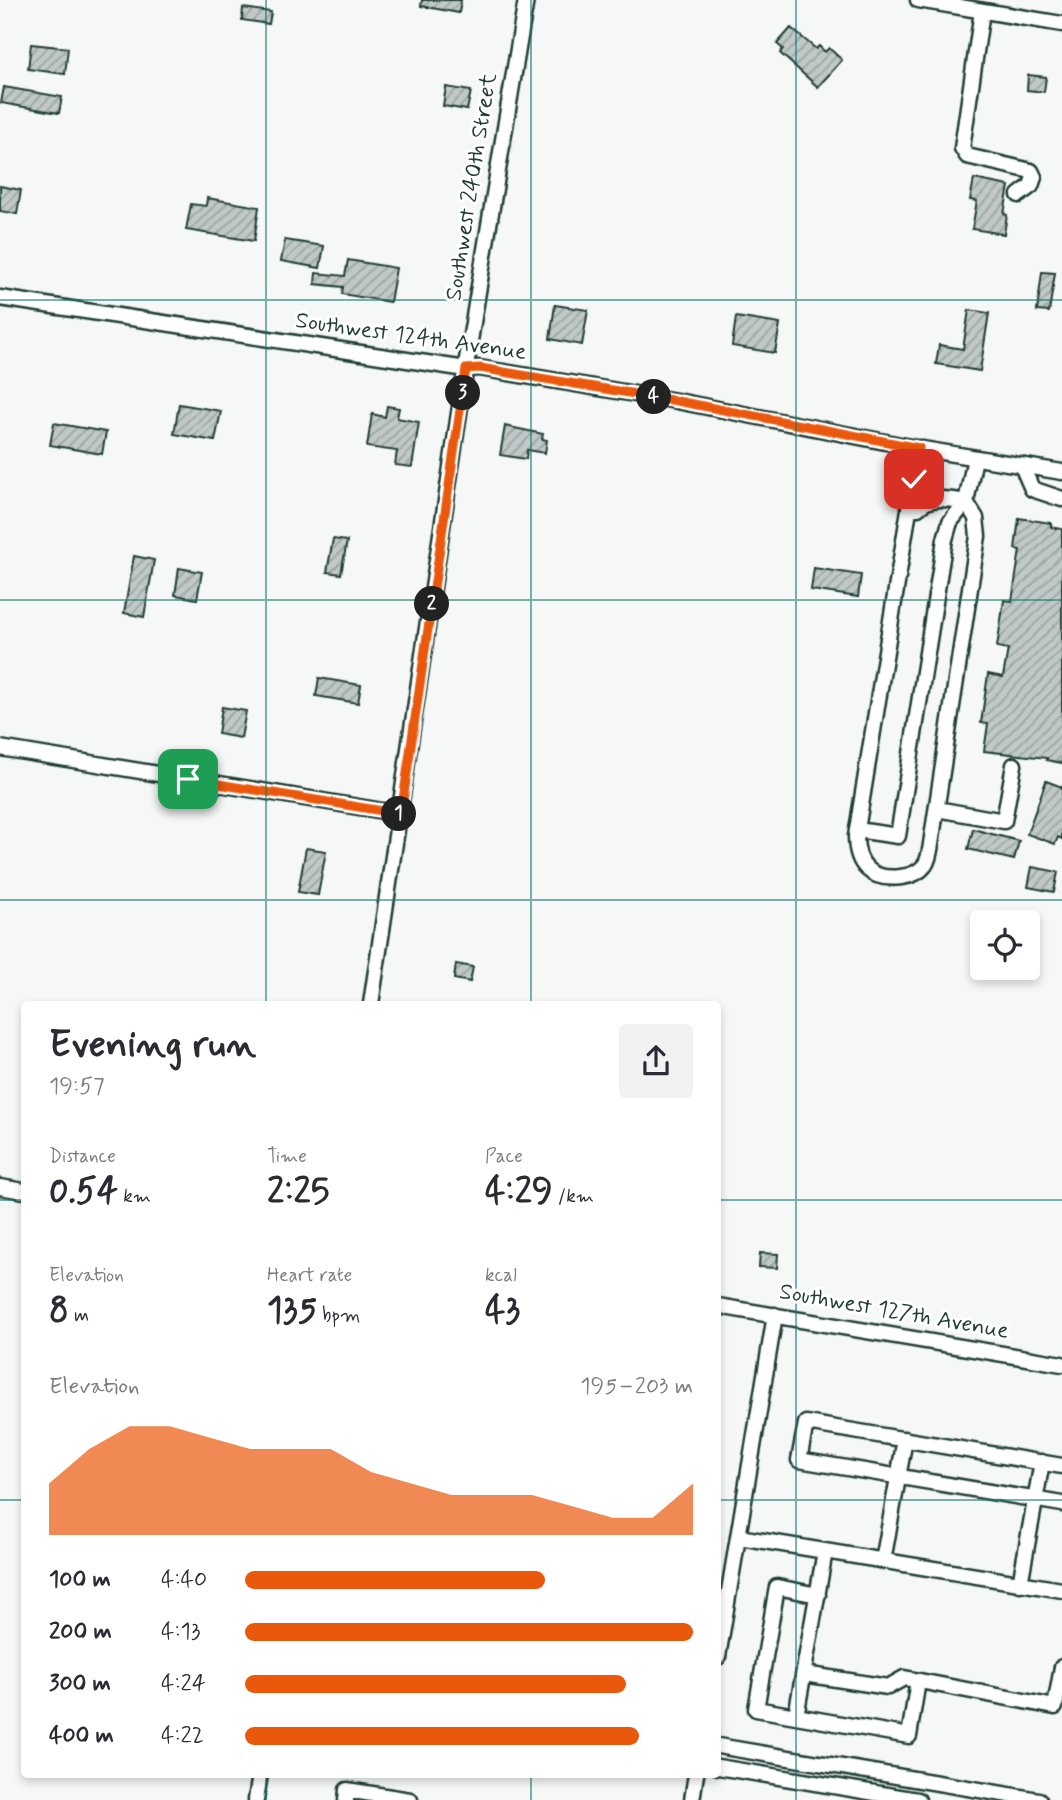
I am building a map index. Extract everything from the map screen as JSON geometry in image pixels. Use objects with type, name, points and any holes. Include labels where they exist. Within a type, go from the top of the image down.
[{"type":"street","name":"Southwest 240th Street","points":[[371,1001],[466,369],[526,0]]},
{"type":"street","points":[[918,0],[1062,24]]},
{"type":"street","points":[[982,11],[961,148],[967,156],[1031,171],[1034,177],[1031,186],[1019,195]]},
{"type":"street","name":"Southwest 124th Avenue","points":[[0,298],[466,369],[480,368],[677,401],[919,448],[1062,472]]},
{"type":"street","points":[[919,448],[857,830],[856,848],[863,865],[874,874],[889,879],[907,877],[919,872],[925,865],[931,844],[978,536],[976,519],[966,502]]},
{"type":"street","points":[[857,830],[898,836],[945,539],[950,522],[966,502],[975,458]]},
{"type":"street","points":[[1022,466],[1032,489],[1062,499]]},
{"type":"street","points":[[909,507],[918,508],[928,501],[941,499],[966,502]]},
{"type":"street","points":[[941,499],[945,539]]},
{"type":"street","points":[[0,748],[401,814]]},
{"type":"street","points":[[937,809],[1004,821],[1014,765]]},
{"type":"street","points":[[0,1186],[21,1190]]},
{"type":"street","name":"Southwest 127th Avenue","points":[[721,1306],[1062,1363]]},
{"type":"street","points":[[721,1640],[775,1315]]},
{"type":"street","points":[[1062,1465],[806,1423],[799,1460],[1062,1504]]},
{"type":"street","points":[[883,1561],[905,1439]]},
{"type":"street","points":[[1020,1584],[1042,1462]]},
{"type":"street","points":[[739,1537],[1062,1590]]},
{"type":"street","points":[[796,1716],[825,1551]]},
{"type":"street","points":[[818,1595],[777,1587],[756,1709],[909,1736],[918,1681]]},
{"type":"street","points":[[804,1674],[888,1687],[904,1678],[1055,1707],[1062,1667]]},
{"type":"street","points":[[721,1746],[1039,1800]]},
{"type":"street","points":[[721,1768],[871,1796],[918,1800]]},
{"type":"street","points":[[871,1796],[875,1772]]},
{"type":"street","points":[[256,1800],[260,1778]]},
{"type":"street","points":[[692,1800],[695,1778]]},
{"type":"street","points":[[346,1800],[348,1790],[410,1800]]},
{"type":"building","points":[[422,0],[461,0],[459,13],[421,6]]},
{"type":"building","points":[[243,8],[271,12],[269,24],[242,20]]},
{"type":"building","points":[[791,28],[816,49],[819,46],[825,52],[829,48],[842,60],[818,87],[780,53],[783,49],[777,44]]},
{"type":"building","points":[[31,44],[68,48],[65,74],[28,69]]},
{"type":"building","points":[[1028,75],[1046,77],[1044,92],[1027,90]]},
{"type":"building","points":[[4,87],[62,97],[59,113],[1,103]]},
{"type":"building","points":[[446,87],[471,91],[467,110],[443,106]]},
{"type":"building","points":[[974,179],[1009,186],[1004,234],[972,229],[977,201],[970,200]]},
{"type":"building","points":[[0,186],[21,190],[17,214],[0,211]]},
{"type":"building","points":[[207,198],[259,207],[254,241],[186,230],[191,204],[206,206]]},
{"type":"building","points":[[285,240],[324,246],[320,268],[281,261]]},
{"type":"building","points":[[348,260],[396,268],[390,302],[342,294],[343,287],[315,284],[316,273],[345,276]]},
{"type":"building","points":[[1042,272],[1055,273],[1049,312],[1037,311]]},
{"type":"building","points":[[555,305],[588,310],[582,345],[550,339]]},
{"type":"building","points":[[969,310],[989,313],[980,371],[936,364],[939,345],[963,349]]},
{"type":"building","points":[[736,317],[780,324],[775,353],[732,346]]},
{"type":"building","points":[[179,404],[221,411],[215,441],[174,434]]},
{"type":"building","points":[[387,406],[399,408],[397,418],[419,422],[412,467],[395,465],[397,451],[367,447],[372,414],[385,417]]},
{"type":"building","points":[[54,423],[106,432],[102,454],[50,445]]},
{"type":"building","points":[[505,426],[543,434],[542,439],[547,440],[545,453],[527,450],[526,459],[500,455]]},
{"type":"building","points":[[1019,518],[1051,523],[1051,527],[1062,529],[1062,763],[1046,760],[1047,758],[984,751],[988,724],[981,723],[988,674],[1003,677],[1008,649],[997,647],[1004,600],[1012,601],[1020,550],[1015,549]]},
{"type":"building","points":[[333,539],[347,541],[341,574],[327,572]]},
{"type":"building","points":[[134,556],[154,560],[144,617],[124,613]]},
{"type":"building","points":[[179,568],[202,572],[197,599],[175,595]]},
{"type":"building","points":[[814,568],[861,575],[858,597],[811,590]]},
{"type":"building","points":[[319,678],[361,685],[358,703],[316,696]]},
{"type":"building","points":[[222,707],[246,711],[241,738],[218,734]]},
{"type":"building","points":[[1046,781],[1062,787],[1062,839],[1058,837],[1055,844],[1027,834]]},
{"type":"building","points":[[973,829],[1019,841],[1014,860],[968,849]]},
{"type":"building","points":[[306,848],[326,851],[318,895],[298,892]]},
{"type":"building","points":[[1032,867],[1058,872],[1054,892],[1028,887]]},
{"type":"building","points":[[456,964],[473,967],[470,982],[454,979]]},
{"type":"building","points":[[760,1253],[778,1254],[777,1268],[759,1267]]},
{"type":"route","points":[[188,779],[401,814],[466,369],[480,368],[677,401],[919,448],[914,479]]}]
